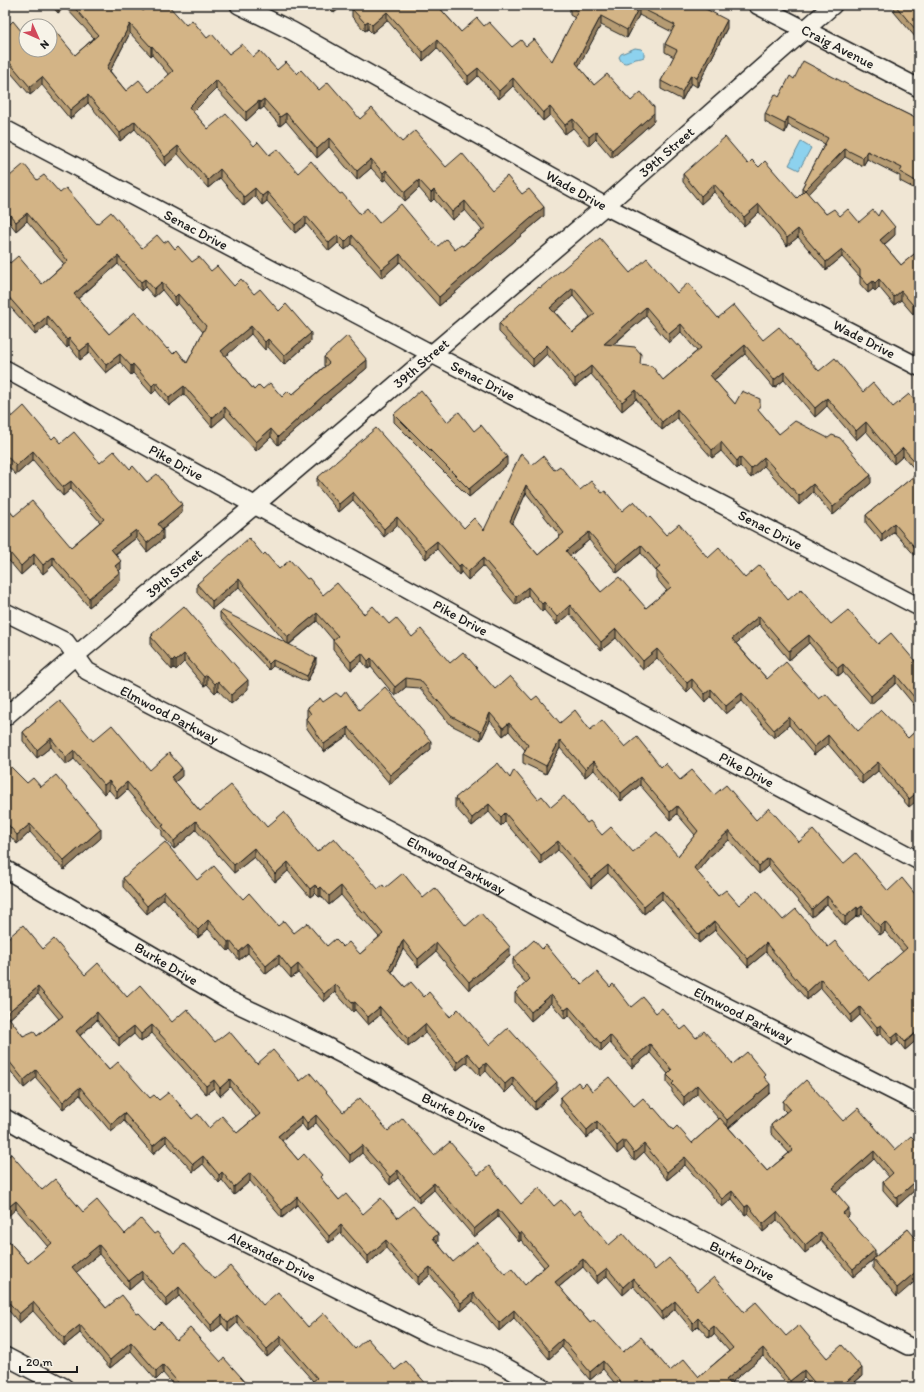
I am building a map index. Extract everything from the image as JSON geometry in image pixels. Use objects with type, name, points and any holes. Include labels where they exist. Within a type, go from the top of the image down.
[{"type":"street","name":"Wade Drive","points":[[239,5],[298,35],[605,206],[919,367]]},
{"type":"street","name":"Craig Avenue","points":[[757,5],[919,88]]},
{"type":"street","name":"39th Street","points":[[5,717],[605,206],[833,5]]},
{"type":"street","name":"Senac Drive","points":[[5,129],[432,354],[919,607]]},
{"type":"street","name":"Pike Drive","points":[[5,369],[476,626],[919,861]]},
{"type":"street","name":"Elmwood Parkway","points":[[5,612],[66,642],[87,671],[692,989],[919,1104]]},
{"type":"street","name":"Burke Drive","points":[[5,869],[227,999],[318,1042],[908,1346]]},
{"type":"street","name":"Alexander Drive","points":[[5,1118],[67,1154],[430,1335],[487,1357],[542,1387]]},
{"type":"street","points":[[5,1356],[64,1387]]},
{"type":"water","points":[[635,48],[641,49],[644,52],[644,57],[634,59],[627,63],[621,61],[619,57],[621,54]]},
{"type":"water","points":[[801,142],[811,148],[799,170],[789,165]]},
{"type":"building","points":[[72,5],[138,5],[143,11],[150,5],[168,5],[186,25],[192,20],[207,38],[212,34],[229,54],[242,44],[253,57],[260,51],[277,70],[286,62],[297,74],[301,70],[319,90],[328,82],[360,119],[372,108],[402,142],[415,131],[446,167],[462,153],[492,189],[507,176],[522,194],[529,189],[544,207],[439,297],[400,254],[382,269],[352,235],[345,242],[338,235],[329,243],[306,216],[295,225],[267,192],[262,196],[255,188],[244,197],[220,169],[208,180],[178,146],[165,157],[135,121],[120,133],[88,95],[70,110],[42,77],[30,87],[5,57],[5,29],[13,21],[18,27],[18,58],[58,58],[58,35],[75,55],[98,35]],"holes":[[[130,24],[151,47],[152,46],[173,71],[149,92],[139,80],[126,91],[107,68]],[[216,80],[246,112],[259,101],[260,102],[264,99],[280,117],[286,113],[317,149],[329,138],[357,171],[371,159],[383,173],[386,170],[405,192],[419,180],[431,193],[434,190],[452,212],[465,201],[486,227],[463,246],[461,245],[455,250],[446,239],[437,247],[401,204],[379,223],[367,208],[360,214],[311,161],[298,173],[277,149],[269,155],[258,142],[254,146],[226,114],[208,129],[189,107]]]},
{"type":"building","points":[[357,5],[437,5],[461,32],[477,18],[484,26],[489,22],[512,47],[521,40],[526,46],[534,39],[552,61],[578,11],[570,7],[571,5],[698,5],[727,20],[697,78],[691,75],[682,92],[661,81],[677,50],[665,44],[675,25],[639,7],[627,30],[601,16],[576,63],[594,85],[607,74],[631,101],[641,92],[654,107],[654,113],[612,150],[596,131],[589,137],[573,119],[565,125],[550,107],[543,113],[513,78],[499,91],[478,68],[468,76],[437,40],[423,52],[387,12],[372,25],[368,21],[365,23],[352,9]]},
{"type":"building","points":[[895,5],[919,5],[919,27],[916,30]]},
{"type":"building","points":[[803,61],[919,120],[919,183],[900,172],[902,168],[867,151],[863,158],[845,149],[805,190],[802,188],[828,138],[788,117],[785,124],[765,114],[775,94],[779,97],[790,76],[794,79]]},
{"type":"building","points":[[725,137],[748,164],[752,160],[759,167],[765,161],[797,198],[805,190],[826,214],[834,209],[840,216],[848,209],[859,222],[873,210],[878,216],[881,210],[895,227],[880,240],[901,265],[919,250],[919,300],[913,305],[901,291],[894,297],[879,279],[875,283],[873,281],[868,285],[860,276],[860,270],[842,249],[826,262],[798,229],[787,238],[759,204],[744,217],[714,184],[701,196],[683,174]]},
{"type":"building","points":[[24,164],[37,180],[44,175],[60,193],[66,188],[97,224],[111,212],[142,248],[157,235],[164,243],[168,240],[175,249],[178,246],[192,262],[199,257],[211,271],[217,266],[234,286],[241,279],[254,294],[260,289],[279,311],[286,304],[311,333],[284,356],[268,339],[265,342],[251,326],[221,351],[254,390],[259,385],[263,389],[270,383],[282,397],[288,391],[292,395],[329,363],[324,357],[347,336],[367,360],[325,394],[278,437],[271,429],[256,442],[225,407],[212,418],[184,386],[169,398],[156,382],[152,386],[133,364],[131,366],[120,354],[106,365],[89,344],[80,351],[69,338],[67,340],[47,316],[35,327],[6,294],[5,295],[5,257],[10,263],[18,256],[42,284],[68,261],[27,213],[16,222],[9,214],[5,218],[5,170],[10,176]],"holes":[[[118,256],[141,282],[145,279],[154,289],[162,282],[175,297],[178,294],[206,326],[187,363],[177,350],[173,354],[168,348],[167,349],[135,312],[109,334],[74,294]]]},
{"type":"building","points":[[600,238],[630,273],[647,258],[677,293],[688,283],[718,318],[734,305],[763,340],[779,327],[819,371],[835,358],[863,392],[873,383],[893,407],[909,394],[919,405],[919,466],[903,448],[894,456],[866,422],[856,431],[827,398],[815,408],[784,372],[774,380],[745,345],[710,375],[735,404],[742,391],[760,399],[758,409],[779,434],[795,421],[828,438],[832,435],[840,438],[871,475],[833,507],[813,484],[799,496],[764,457],[751,469],[740,457],[737,461],[721,442],[712,450],[677,409],[662,422],[636,390],[622,402],[591,366],[575,379],[547,345],[533,359],[499,323],[539,287],[540,288]],"holes":[[[573,288],[595,314],[573,332],[550,308]],[[646,307],[669,334],[681,324],[701,348],[663,380],[652,366],[640,364],[641,354],[635,347],[604,344]]]},
{"type":"building","points":[[421,390],[447,422],[459,412],[474,431],[481,425],[507,457],[469,489],[394,414]]},
{"type":"building","points":[[24,406],[52,439],[55,436],[61,443],[74,432],[100,463],[114,451],[130,469],[133,466],[147,482],[157,474],[182,504],[158,524],[163,530],[147,543],[136,530],[111,549],[121,561],[115,566],[120,572],[89,598],[53,557],[43,565],[34,554],[21,566],[5,547],[5,506],[14,516],[32,501],[71,547],[104,519],[71,481],[63,487],[33,451],[16,466],[5,454],[5,409],[12,417]]},
{"type":"building","points":[[376,428],[464,528],[474,518],[484,530],[521,453],[532,465],[543,456],[554,470],[560,466],[580,490],[591,481],[602,493],[605,491],[622,511],[634,501],[666,535],[679,524],[708,558],[719,548],[745,578],[760,565],[788,600],[801,589],[831,624],[848,610],[878,644],[891,633],[919,666],[919,703],[896,675],[871,696],[843,664],[838,668],[809,635],[789,651],[759,616],[732,639],[767,679],[786,662],[819,699],[826,694],[858,731],[881,710],[908,738],[919,728],[919,791],[909,799],[878,762],[862,776],[828,735],[814,747],[789,717],[774,730],[742,693],[726,706],[711,689],[705,694],[692,679],[687,683],[657,649],[643,661],[616,629],[601,642],[570,605],[557,617],[544,602],[542,604],[528,587],[516,597],[483,558],[468,572],[461,564],[459,566],[437,541],[426,550],[397,517],[384,529],[353,492],[339,504],[317,478]],"holes":[[[526,485],[564,533],[538,555],[510,521]],[[589,532],[617,565],[641,545],[660,567],[656,570],[671,587],[646,608],[619,577],[601,592],[566,551]]]},
{"type":"building","points":[[919,472],[919,552],[894,523],[882,534],[866,515]]},
{"type":"building","points":[[249,538],[263,555],[265,553],[279,569],[290,560],[307,579],[309,578],[323,595],[337,583],[364,614],[373,606],[389,624],[396,618],[412,637],[421,629],[450,663],[463,652],[495,689],[510,676],[532,700],[537,696],[560,723],[575,710],[590,730],[602,720],[625,747],[637,737],[661,767],[665,763],[680,780],[692,770],[714,795],[726,785],[756,820],[769,808],[799,842],[813,830],[843,864],[856,853],[888,891],[902,878],[915,894],[917,892],[919,895],[919,1030],[905,1042],[898,1033],[892,1038],[881,1025],[877,1027],[860,1007],[851,1015],[821,979],[807,992],[766,943],[748,959],[715,921],[699,935],[662,891],[644,906],[608,865],[591,879],[558,841],[541,855],[505,813],[501,817],[489,804],[472,818],[455,798],[498,763],[510,778],[514,770],[538,799],[542,796],[551,807],[564,796],[587,823],[590,821],[602,835],[611,827],[633,852],[657,832],[678,856],[698,831],[677,806],[670,812],[640,777],[621,793],[594,761],[585,769],[560,740],[546,766],[523,754],[528,745],[509,723],[503,728],[490,713],[481,732],[451,716],[420,680],[406,678],[395,687],[371,658],[368,661],[362,653],[351,662],[333,640],[338,636],[317,613],[288,637],[239,579],[212,601],[197,584]],"holes":[[[729,831],[759,866],[768,858],[812,909],[827,896],[845,917],[857,907],[858,909],[862,906],[880,927],[885,922],[907,948],[869,981],[835,941],[828,947],[796,909],[783,920],[757,890],[739,905],[726,890],[718,896],[694,868],[709,849]]]},
{"type":"building","points":[[184,606],[248,680],[231,695],[218,681],[215,684],[207,675],[204,677],[184,654],[176,661],[174,659],[172,661],[151,637],[153,635],[152,634]]},
{"type":"building","points":[[221,610],[316,658],[307,676],[273,660],[269,664],[220,612]]},
{"type":"building","points":[[385,687],[431,741],[390,775],[348,727],[324,744],[306,718],[311,714],[307,708],[320,698],[323,702],[336,693],[341,697],[346,691],[359,710]]},
{"type":"building","points":[[59,700],[93,741],[112,725],[150,770],[169,753],[182,768],[171,777],[200,811],[231,785],[267,827],[284,812],[317,852],[334,838],[378,889],[383,885],[385,888],[403,873],[423,898],[435,888],[466,926],[481,913],[510,947],[469,982],[436,943],[418,959],[403,940],[389,969],[405,987],[411,982],[424,997],[429,992],[450,1017],[458,1009],[489,1045],[508,1028],[557,1082],[535,1102],[513,1077],[505,1084],[486,1063],[480,1068],[467,1053],[457,1062],[425,1024],[408,1039],[380,1007],[368,1017],[355,1002],[353,1003],[335,984],[324,994],[298,964],[291,970],[279,955],[266,966],[248,944],[239,952],[208,920],[198,930],[164,891],[147,906],[123,878],[165,842],[197,880],[214,866],[243,899],[249,893],[278,926],[284,921],[294,933],[307,923],[327,946],[335,939],[343,947],[349,942],[360,954],[383,934],[365,912],[361,911],[341,886],[329,896],[321,887],[319,889],[315,885],[310,889],[288,862],[275,874],[254,848],[234,865],[196,821],[174,841],[162,826],[164,825],[127,782],[117,791],[109,781],[104,785],[74,750],[66,757],[51,738],[37,750],[23,732]]},
{"type":"building","points":[[5,761],[27,783],[33,778],[41,787],[56,775],[101,829],[64,861],[30,824],[17,835],[5,821]]},
{"type":"building","points":[[23,925],[43,949],[54,939],[85,975],[98,963],[127,997],[140,985],[172,1022],[187,1009],[215,1042],[229,1031],[257,1064],[273,1050],[300,1081],[310,1073],[343,1112],[360,1098],[388,1131],[403,1118],[434,1155],[450,1142],[478,1175],[489,1166],[521,1204],[539,1188],[554,1206],[561,1200],[574,1215],[580,1210],[609,1245],[623,1233],[655,1270],[669,1258],[698,1291],[714,1277],[744,1312],[756,1302],[786,1336],[799,1325],[827,1358],[842,1345],[862,1368],[840,1387],[818,1387],[804,1370],[790,1381],[763,1348],[726,1380],[732,1387],[649,1387],[643,1381],[636,1387],[625,1387],[603,1361],[590,1372],[562,1339],[549,1351],[514,1310],[499,1323],[473,1293],[461,1303],[430,1267],[418,1277],[386,1240],[368,1256],[341,1225],[329,1236],[297,1197],[282,1210],[250,1173],[234,1187],[222,1172],[219,1175],[203,1156],[193,1164],[166,1135],[153,1146],[124,1113],[111,1124],[80,1087],[63,1102],[36,1070],[24,1080],[5,1056],[5,992],[11,987],[5,980],[5,935],[8,938]],"holes":[[[38,987],[63,1016],[37,1036],[34,1031],[23,1036],[7,1013]],[[97,1012],[119,1038],[134,1026],[141,1034],[152,1025],[206,1086],[214,1080],[220,1088],[230,1079],[260,1114],[237,1133],[222,1116],[209,1128],[198,1114],[192,1119],[169,1092],[159,1100],[154,1095],[150,1098],[118,1062],[109,1070],[76,1031]],[[316,1115],[350,1155],[362,1145],[390,1177],[398,1170],[419,1196],[434,1183],[474,1229],[498,1209],[519,1234],[521,1232],[548,1264],[525,1285],[512,1269],[505,1274],[477,1242],[453,1262],[433,1238],[438,1234],[413,1206],[398,1218],[381,1198],[363,1214],[346,1194],[339,1200],[320,1177],[322,1175],[304,1154],[298,1160],[278,1136],[302,1116],[307,1123]],[[583,1259],[597,1276],[607,1268],[623,1287],[633,1278],[662,1312],[675,1301],[693,1323],[698,1318],[709,1330],[714,1326],[733,1348],[699,1377],[684,1359],[670,1371],[641,1337],[623,1352],[594,1320],[590,1323],[555,1282]]]},
{"type":"building","points":[[534,940],[542,949],[546,945],[574,979],[576,978],[582,984],[597,972],[610,987],[613,984],[631,1007],[643,997],[656,1013],[662,1008],[681,1030],[686,1026],[696,1038],[704,1031],[733,1064],[747,1052],[766,1075],[764,1077],[770,1084],[727,1120],[697,1085],[684,1097],[672,1084],[674,1082],[667,1075],[672,1070],[650,1044],[632,1060],[610,1035],[601,1044],[569,1007],[565,1010],[551,995],[531,1012],[515,993],[530,979],[513,959]]},
{"type":"building","points":[[609,1077],[634,1106],[643,1098],[673,1130],[677,1126],[692,1143],[720,1118],[767,1171],[793,1150],[771,1125],[790,1109],[783,1101],[806,1080],[843,1121],[858,1108],[895,1150],[911,1136],[919,1144],[919,1186],[915,1182],[897,1198],[883,1182],[893,1173],[874,1151],[832,1188],[849,1208],[843,1213],[875,1250],[853,1269],[821,1232],[805,1245],[777,1212],[763,1224],[748,1205],[745,1207],[732,1191],[722,1199],[685,1157],[667,1172],[644,1144],[634,1153],[624,1140],[617,1146],[597,1121],[587,1130],[560,1098],[578,1082],[582,1087],[586,1083],[592,1091]]},
{"type":"building","points":[[11,1154],[42,1190],[55,1179],[83,1212],[97,1200],[125,1234],[141,1219],[154,1234],[157,1232],[174,1253],[184,1244],[215,1279],[230,1266],[263,1305],[278,1292],[308,1327],[324,1313],[355,1349],[367,1338],[395,1370],[406,1361],[429,1387],[306,1387],[317,1378],[281,1336],[267,1349],[237,1315],[228,1323],[222,1315],[211,1325],[179,1287],[166,1299],[142,1271],[129,1281],[99,1245],[72,1267],[106,1308],[122,1295],[137,1314],[139,1313],[154,1329],[161,1322],[176,1340],[190,1328],[221,1362],[224,1358],[250,1387],[182,1387],[163,1365],[156,1371],[131,1342],[110,1360],[80,1325],[64,1338],[33,1302],[19,1314],[5,1298],[5,1237],[28,1263],[52,1243],[16,1201],[5,1210],[5,1159]]},
{"type":"building","points":[[908,1229],[919,1242],[919,1269],[897,1288],[873,1259]]},
{"type":"building","points":[[454,1383],[458,1387],[449,1387]]}]
